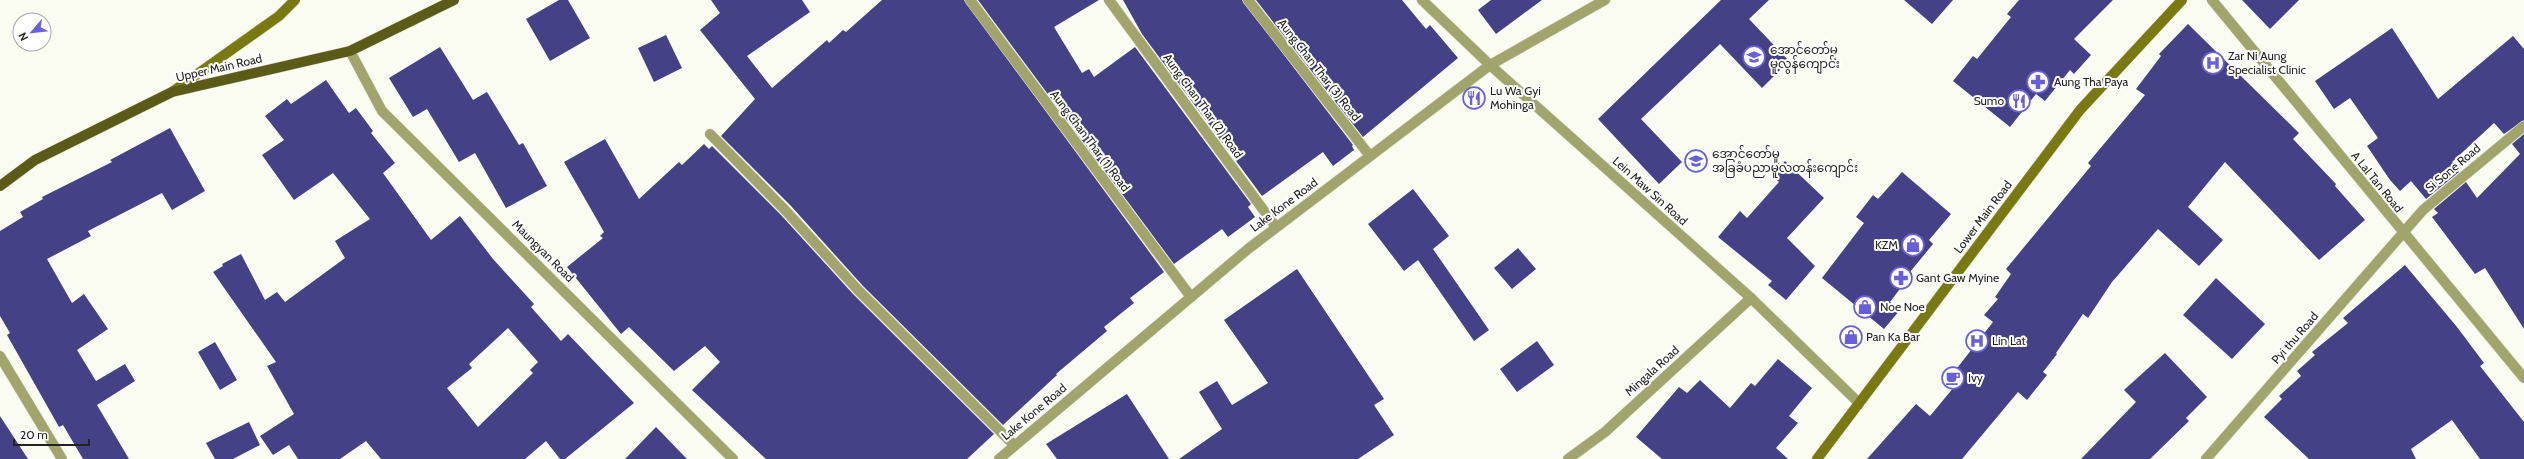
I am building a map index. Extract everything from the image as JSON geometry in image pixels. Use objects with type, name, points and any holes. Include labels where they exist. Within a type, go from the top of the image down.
[{"type":"main road","points":[[172,92],[279,16],[295,0]]},
{"type":"main road","name":"Upper Main Road","points":[[0,186],[35,160],[172,92],[350,51],[454,0]]},
{"type":"main road","name":"Lower Main Road","points":[[1817,459],[2080,110],[2182,0]]},
{"type":"street","name":"Aung Chan Thar (1) Road","points":[[970,0],[1191,297]]},
{"type":"street","name":"Aung Chan Thar (2) Road","points":[[1109,0],[1276,227]]},
{"type":"street","name":"Aung Chan Thar (3) Road","points":[[1248,0],[1370,156]]},
{"type":"street","name":"Lein Maw Sin Road","points":[[1422,0],[1490,65],[1751,298],[1859,403]]},
{"type":"street","name":"Lake Kone Road","points":[[999,459],[1276,227],[1490,65],[1605,0]]},
{"type":"street","name":"A Lal Tan Road","points":[[2212,0],[2403,234],[2524,378]]},
{"type":"street","name":"Maungyan Road","points":[[350,51],[382,111],[733,459]]},
{"type":"street","name":"Si Sone Road","points":[[2403,234],[2423,210],[2524,126]]},
{"type":"street","points":[[710,134],[786,211],[858,290],[1014,445]]},
{"type":"street","name":"Pyi thu Road","points":[[2206,459],[2403,234]]},
{"type":"street","name":"Mingala Road","points":[[1568,459],[1605,432],[1751,298]]},
{"type":"street","points":[[0,356],[62,459]]},
{"type":"building","points":[[559,0],[568,0],[590,38],[550,61],[526,19]]},
{"type":"building","points":[[711,0],[802,0],[810,12],[747,56],[772,88],[827,40],[829,43],[843,30],[846,32],[882,0],[964,0],[1164,272],[1130,298],[1134,303],[1104,327],[1107,331],[1056,374],[1057,375],[1003,425],[863,286],[791,206],[721,136],[755,99],[700,30],[720,13]]},
{"type":"building","points":[[978,0],[1099,0],[1054,27],[1082,73],[1089,69],[1094,77],[1135,47],[1251,204],[1248,207],[1255,217],[1228,237],[1222,229],[1174,264]]},
{"type":"building","points":[[1123,0],[1242,0],[1353,145],[1354,150],[1333,166],[1323,152],[1262,196],[1142,34]]},
{"type":"building","points":[[1256,0],[1402,0],[1426,29],[1430,25],[1458,58],[1363,137]]},
{"type":"building","points":[[1491,0],[1542,0],[1496,34],[1478,10]]},
{"type":"building","points":[[1721,0],[1769,0],[1749,19],[1789,61],[1762,88],[1720,44],[1641,119],[1682,162],[1659,184],[1598,119]]},
{"type":"building","points":[[1904,0],[1953,0],[1932,24]]},
{"type":"building","points":[[2019,0],[2113,0],[2074,39],[2091,55],[2074,74],[2070,70],[2045,101],[2036,94],[2010,127],[1953,81],[1973,56],[1977,59],[2011,17],[2007,14]]},
{"type":"building","points":[[2242,0],[2299,0],[2270,29]]},
{"type":"building","points":[[2188,24],[2299,133],[2293,139],[2336,184],[2335,186],[2365,220],[2319,260],[2225,162],[2188,207],[2223,240],[2199,266],[2158,229],[2112,282],[2088,318],[2083,314],[2056,353],[2057,354],[2043,372],[2047,375],[2027,400],[2018,392],[1962,459],[1867,459],[1916,404],[1930,416],[1954,387],[1947,381],[1993,322],[1984,315],[1998,299],[1995,297],[2011,274],[2006,269],[2091,166],[2088,163],[2145,95],[2136,89],[2161,56],[2159,54]]},
{"type":"building","points":[[2392,28],[2438,99],[2513,36],[2524,49],[2524,120],[2504,134],[2494,123],[2452,162],[2459,172],[2426,199],[2411,181],[2400,191],[2390,180],[2367,146],[2378,138],[2350,98],[2334,109],[2315,81]]},
{"type":"building","points":[[666,35],[682,68],[654,82],[638,48]]},
{"type":"building","points":[[440,47],[473,100],[487,92],[519,145],[523,143],[547,186],[506,208],[475,153],[459,162],[427,109],[413,117],[389,78]]},
{"type":"building","points":[[326,80],[349,113],[356,108],[373,131],[371,133],[395,163],[383,173],[431,240],[460,216],[493,259],[534,304],[531,307],[561,341],[568,334],[634,403],[565,459],[560,459],[546,441],[525,459],[381,459],[366,441],[340,459],[298,459],[289,445],[273,455],[260,436],[294,414],[267,366],[276,362],[213,272],[223,266],[222,264],[241,254],[265,300],[277,292],[285,302],[345,258],[335,241],[370,219],[333,173],[294,200],[262,155],[284,140],[265,116],[287,99],[291,104]],"holes":[[[508,328],[538,362],[530,370],[533,373],[478,427],[447,388],[472,368],[469,364]]]},
{"type":"building","points":[[170,128],[205,191],[172,210],[162,193],[88,231],[91,236],[47,259],[72,303],[84,294],[108,329],[77,350],[96,381],[125,364],[135,381],[97,405],[129,459],[83,459],[63,425],[59,427],[7,335],[10,333],[0,316],[0,231],[23,217],[20,212],[43,199],[42,197],[112,162],[110,160]]},
{"type":"building","points":[[2524,134],[2524,329],[2485,268],[2475,274],[2432,217],[2438,213],[2434,209],[2466,182],[2477,198],[2520,154],[2512,144]]},
{"type":"building","points":[[605,139],[639,199],[679,162],[682,165],[704,144],[709,149],[712,146],[781,215],[853,294],[994,434],[967,459],[766,459],[692,390],[720,362],[705,346],[674,371],[629,327],[621,334],[567,267],[603,238],[600,236],[604,232],[564,162]]},
{"type":"building","points":[[1785,161],[1824,198],[1787,238],[1815,266],[1786,300],[1768,285],[1772,281],[1718,237],[1740,211],[1747,218],[1779,182],[1772,175]]},
{"type":"building","points":[[1902,172],[1951,214],[1929,240],[1933,244],[1910,272],[1912,273],[1890,302],[1900,310],[1884,329],[1822,278],[1864,223],[1856,217],[1873,195],[1878,199]]},
{"type":"building","points":[[1413,189],[1449,236],[1433,249],[1489,330],[1474,341],[1418,260],[1404,271],[1368,224]]},
{"type":"building","points":[[1518,248],[1536,269],[1512,289],[1494,268]]},
{"type":"building","points":[[2405,265],[2457,327],[2484,363],[2480,366],[2524,422],[2524,459],[2480,459],[2452,420],[2411,449],[2416,459],[2309,459],[2264,417],[2282,399],[2279,396],[2301,376],[2297,371],[2315,355],[2312,352],[2348,323],[2343,318]]},
{"type":"building","points":[[1297,269],[1384,399],[1374,405],[1394,435],[1358,459],[1179,459],[1222,429],[1199,392],[1217,381],[1232,405],[1268,383],[1224,320]]},
{"type":"building","points":[[2216,278],[2265,324],[2232,359],[2183,315]]},
{"type":"building","points":[[1537,341],[1554,365],[1517,392],[1500,369]]},
{"type":"building","points":[[215,342],[237,380],[220,390],[198,352]]},
{"type":"building","points":[[2165,353],[2207,397],[2186,418],[2189,421],[2150,459],[2081,459],[2136,402],[2124,390]]},
{"type":"building","points":[[1778,359],[1812,388],[1789,416],[1798,423],[1776,448],[1788,459],[1662,459],[1636,437],[1679,387],[1687,393],[1700,380],[1730,408],[1751,383],[1755,386]]},
{"type":"building","points":[[1127,394],[1169,459],[1057,459],[1046,444]]},
{"type":"building","points":[[0,416],[28,459],[0,459]]},
{"type":"building","points":[[249,422],[260,445],[233,459],[215,459],[206,443]]},
{"type":"building","points":[[656,427],[687,459],[625,459]]},
{"type":"place","name":"အောင်တော်မူ မူလွန်ကျောင်း","points":[[1754,57]]},
{"type":"place","name":"Zar Ni Aung Specialist Clinic","points":[[2213,63]]},
{"type":"place","name":"Aung Tha Paya","points":[[2038,82]]},
{"type":"place","name":"Lu Wa Gyi Mohinga","points":[[1474,98]]},
{"type":"place","name":"Sumo","points":[[2019,101]]},
{"type":"place","name":"အောင်တော်မူ အခြခံပညာမူလတန်းကျောင်း","points":[[1696,161]]},
{"type":"place","name":"KZM","points":[[1913,245]]},
{"type":"place","name":"Gant Gaw Myine","points":[[1901,278]]},
{"type":"place","name":"Noe Noe","points":[[1865,307]]},
{"type":"place","name":"Pan Ka Bar","points":[[1851,337]]},
{"type":"place","name":"Lin Lat","points":[[1977,341]]},
{"type":"place","name":"Ivy","points":[[1953,378]]}]
